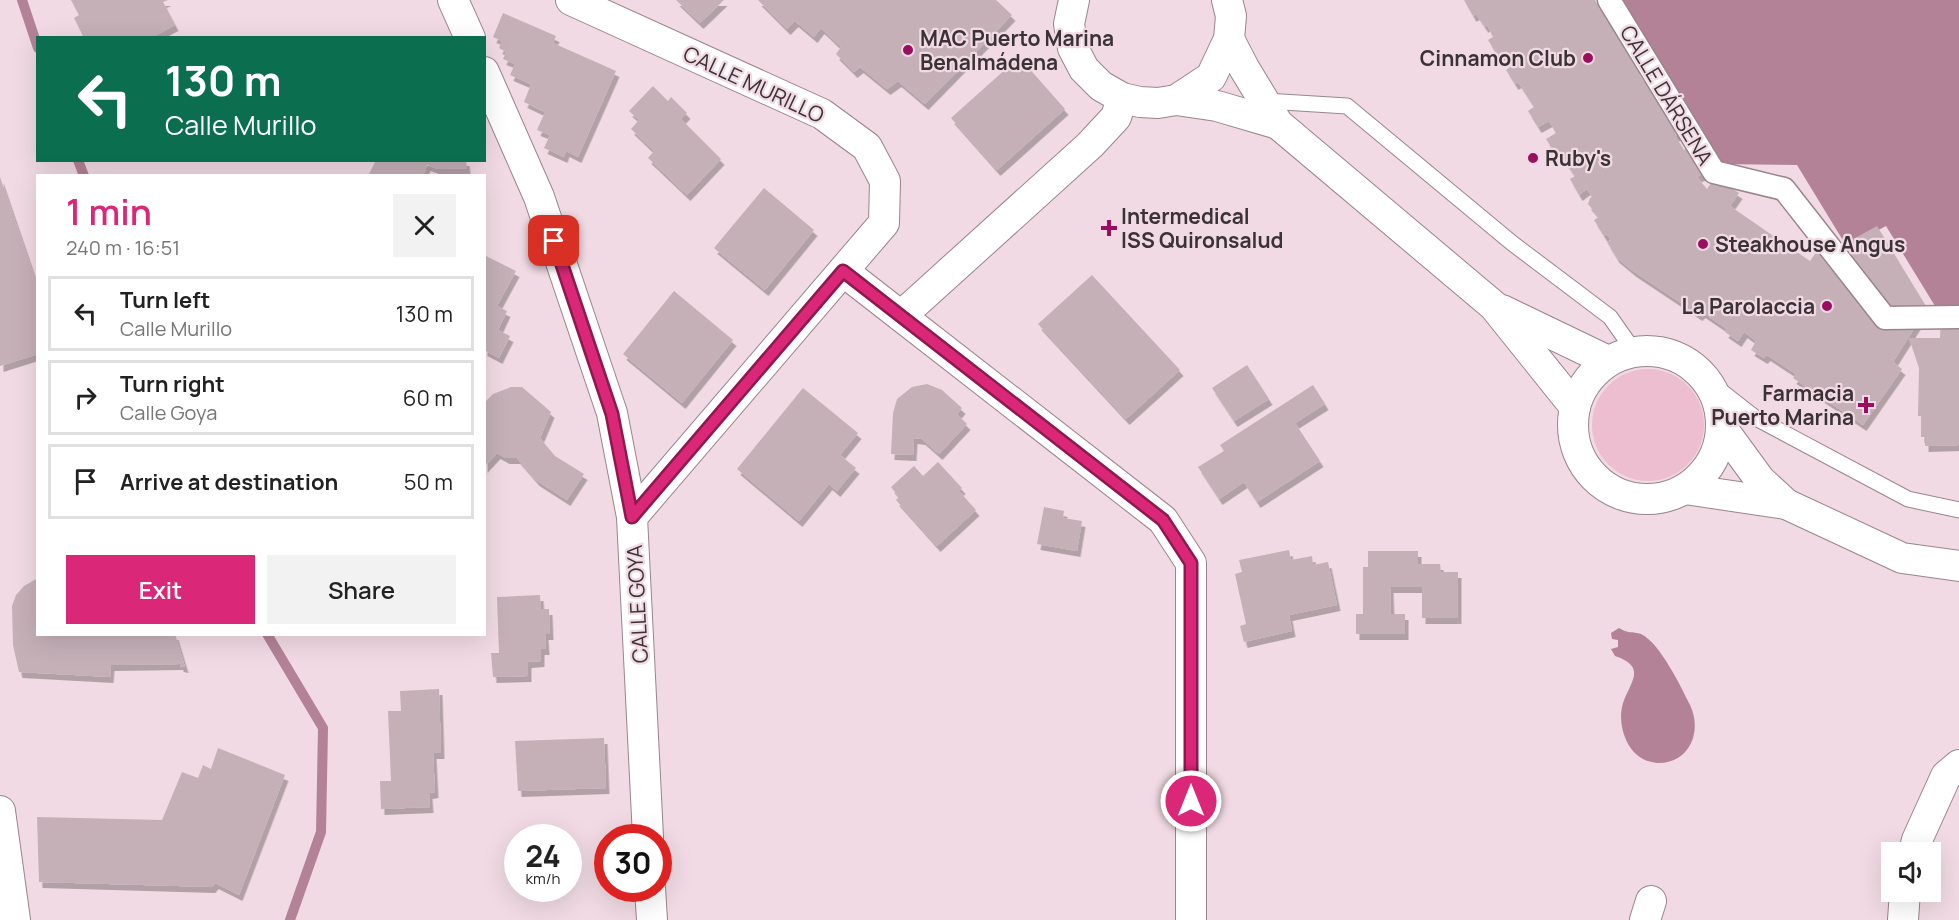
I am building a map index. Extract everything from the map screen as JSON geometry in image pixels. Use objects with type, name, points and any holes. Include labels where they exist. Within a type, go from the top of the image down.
[{"type":"street","points":[[453,0],[469,36]]},
{"type":"street","name":"CALLE MURILLO","points":[[571,0],[822,114],[867,147],[885,181],[884,223],[632,517]]},
{"type":"street","points":[[1176,100],[1211,77],[1229,39],[1231,16],[1227,0]]},
{"type":"street","name":"CALLE DÁRSENA","points":[[1609,0],[1714,172],[1784,189],[1885,318],[1959,317]]},
{"type":"street","points":[[1068,8],[1073,48],[1084,69],[1101,86],[1122,98],[1158,103],[1176,100],[1272,112]]},
{"type":"street","points":[[1229,39],[1272,112],[1494,306],[1575,407]]},
{"type":"street","name":"CALLE GOYA","points":[[486,77],[539,197],[612,414],[632,517],[647,824]]},
{"type":"street","points":[[901,316],[1090,145],[1116,117],[1122,98]]},
{"type":"street","points":[[843,271],[1163,520],[1191,563],[1191,920]]},
{"type":"street","points":[[1494,306],[1621,356]]},
{"type":"street","points":[[1656,350],[1683,359],[1708,381],[1720,407],[1722,428],[1718,451],[1708,469],[1685,489],[1658,499],[1638,499],[1611,490],[1586,467],[1573,434],[1575,407],[1588,379],[1621,356],[1656,350]]},
{"type":"street","points":[[1722,428],[1760,480],[1786,504]]},
{"type":"street","points":[[1685,489],[1786,504],[1902,558],[1959,566]]},
{"type":"street","points":[[1916,842],[1946,776],[1959,765]]},
{"type":"street","points":[[0,811],[10,914]]},
{"type":"street","points":[[651,902],[652,920]]},
{"type":"street","points":[[1903,920],[1904,902]]},
{"type":"lane","points":[[1272,112],[1347,106],[1512,243],[1610,317],[1621,356]]},
{"type":"lane","points":[[1708,381],[1754,417],[1908,500],[1959,510]]},
{"type":"shaded area","points":[[1619,0],[1959,0],[1959,305],[1935,306],[1886,226],[1847,247],[1797,165],[1716,164]]},
{"type":"shaded area","points":[[1648,369],[1669,374],[1687,386],[1699,404],[1704,425],[1699,446],[1687,464],[1669,476],[1648,481],[1627,476],[1609,464],[1597,446],[1592,425],[1597,404],[1609,386],[1627,374]]},
{"type":"shaded area","points":[[1619,628],[1641,634],[1655,646],[1669,666],[1694,715],[1694,735],[1690,744],[1685,752],[1668,762],[1657,763],[1638,756],[1625,737],[1621,723],[1622,709],[1634,670],[1625,660],[1615,656],[1611,649],[1618,647],[1618,640],[1612,639],[1611,633]]},
{"type":"building","points":[[71,0],[168,0],[163,2],[175,25],[154,36],[83,36],[74,18],[79,15]]},
{"type":"building","points":[[676,0],[724,0],[700,23]]},
{"type":"building","name":"MAC Puerto Marina Benalmádena","points":[[758,0],[996,0],[1012,15],[925,104],[898,81],[887,89],[860,67],[854,72],[836,54],[841,47],[821,28],[814,37],[795,21],[787,29]]},
{"type":"building","points":[[1464,0],[1595,0],[1600,10],[1610,4],[1645,63],[1636,69],[1644,82],[1656,74],[1687,128],[1675,136],[1684,150],[1694,144],[1710,170],[1697,177],[1707,189],[1715,177],[1739,193],[1730,206],[1810,261],[1817,251],[1846,271],[1839,247],[1877,226],[1927,308],[1893,362],[1902,369],[1863,425],[1793,378],[1796,374],[1767,355],[1764,358],[1751,350],[1756,341],[1744,332],[1738,341],[1725,332],[1727,329],[1702,312],[1699,315],[1616,257],[1607,242],[1611,240],[1607,234],[1604,236],[1594,220],[1599,217],[1588,204],[1592,197],[1587,189],[1579,195],[1570,179],[1575,176],[1559,153],[1556,155],[1546,139],[1556,133],[1549,121],[1538,127],[1528,111],[1534,107],[1518,82],[1515,84],[1506,70],[1514,64],[1507,51],[1498,56],[1488,40],[1493,37],[1487,25],[1485,27],[1476,14],[1473,16]]},
{"type":"building","points":[[503,13],[556,36],[553,43],[616,71],[578,157],[566,151],[564,157],[544,148],[550,135],[537,130],[545,112],[524,102],[531,84],[510,75],[515,64],[503,59],[506,52],[499,48],[502,41],[493,37]]},
{"type":"building","points":[[1019,57],[1065,109],[997,170],[951,118]]},
{"type":"building","points":[[653,86],[668,101],[671,97],[687,113],[681,119],[721,159],[687,195],[648,158],[654,151],[631,129],[639,120],[629,111]]},
{"type":"building","points":[[375,162],[466,162],[467,168],[438,169],[427,165],[424,174],[369,174]]},
{"type":"building","points":[[0,177],[36,282],[36,355],[0,366]]},
{"type":"building","points":[[764,188],[814,230],[765,290],[714,248]]},
{"type":"building","points":[[486,256],[516,271],[497,306],[507,311],[498,330],[510,336],[499,358],[486,351]]},
{"type":"building","points":[[1092,275],[1180,370],[1126,419],[1038,324]]},
{"type":"building","points":[[674,291],[733,340],[682,403],[623,354]]},
{"type":"building","points":[[1959,313],[1959,445],[1925,446],[1925,437],[1921,437],[1921,416],[1918,416],[1919,368],[1909,338],[1940,338],[1941,314]]},
{"type":"building","points":[[1247,365],[1269,399],[1234,421],[1212,388]]},
{"type":"building","points":[[927,384],[942,390],[962,408],[957,414],[967,424],[939,454],[922,439],[914,438],[913,455],[891,454],[893,413],[897,399],[912,387]]},
{"type":"building","points":[[1313,385],[1325,404],[1295,423],[1320,461],[1257,502],[1244,482],[1219,499],[1198,467],[1224,451],[1220,445]]},
{"type":"building","points":[[511,387],[522,387],[551,412],[540,438],[555,456],[584,474],[567,500],[536,480],[517,458],[506,458],[497,453],[486,465],[486,401],[493,394]]},
{"type":"building","points":[[803,388],[858,433],[840,455],[856,468],[837,491],[829,484],[799,521],[737,469]]},
{"type":"building","points":[[938,462],[962,488],[959,491],[976,510],[937,546],[896,500],[899,497],[891,487],[914,466],[923,476]]},
{"type":"building","points":[[1044,507],[1064,511],[1063,518],[1082,521],[1077,551],[1037,544]]},
{"type":"building","points":[[1289,550],[1291,560],[1312,556],[1313,565],[1328,562],[1337,605],[1289,615],[1292,631],[1244,642],[1240,626],[1246,624],[1235,574],[1242,572],[1239,560]]},
{"type":"building","points":[[1368,551],[1418,551],[1418,564],[1440,564],[1441,572],[1458,572],[1458,618],[1422,618],[1422,587],[1390,587],[1391,614],[1405,614],[1405,634],[1356,634],[1356,614],[1363,614],[1363,567],[1368,567]]},
{"type":"building","points":[[36,579],[36,636],[176,636],[185,667],[180,664],[111,665],[110,677],[19,672],[13,645],[12,606],[16,595],[24,586]]},
{"type":"building","points":[[540,595],[541,609],[549,609],[550,634],[545,634],[546,649],[541,649],[541,661],[528,662],[528,676],[493,677],[491,653],[499,653],[497,597]]},
{"type":"building","points":[[439,689],[441,753],[433,753],[435,792],[429,793],[430,807],[381,809],[380,781],[391,781],[388,711],[401,711],[400,691]]},
{"type":"building","points":[[604,738],[606,788],[518,791],[515,741]]},
{"type":"building","points":[[218,748],[285,775],[239,895],[215,883],[212,887],[39,882],[37,817],[162,820],[182,772],[198,778],[203,765],[211,769]]},
{"type":"waterway","points":[[22,0],[36,42]]},
{"type":"waterway","points":[[79,162],[83,174]]},
{"type":"waterway","points":[[268,636],[323,728],[321,832],[290,920]]},
{"type":"place","name":"MAC Puerto Marina Benalmádena","points":[[908,50]]},
{"type":"place","name":"Cinnamon Club","points":[[1588,58]]},
{"type":"place","name":"Ruby's","points":[[1533,158]]},
{"type":"place","name":"Intermedical ISS Quironsalud","points":[[1109,228]]},
{"type":"place","name":"Steakhouse Angus","points":[[1703,244]]},
{"type":"place","name":"La Parolaccia","points":[[1827,306]]},
{"type":"place","name":"Farmacia Puerto Marina","points":[[1866,405]]},
{"type":"route","points":[[554,241],[612,414],[632,517],[843,271],[1163,520],[1191,563],[1191,801]]}]
